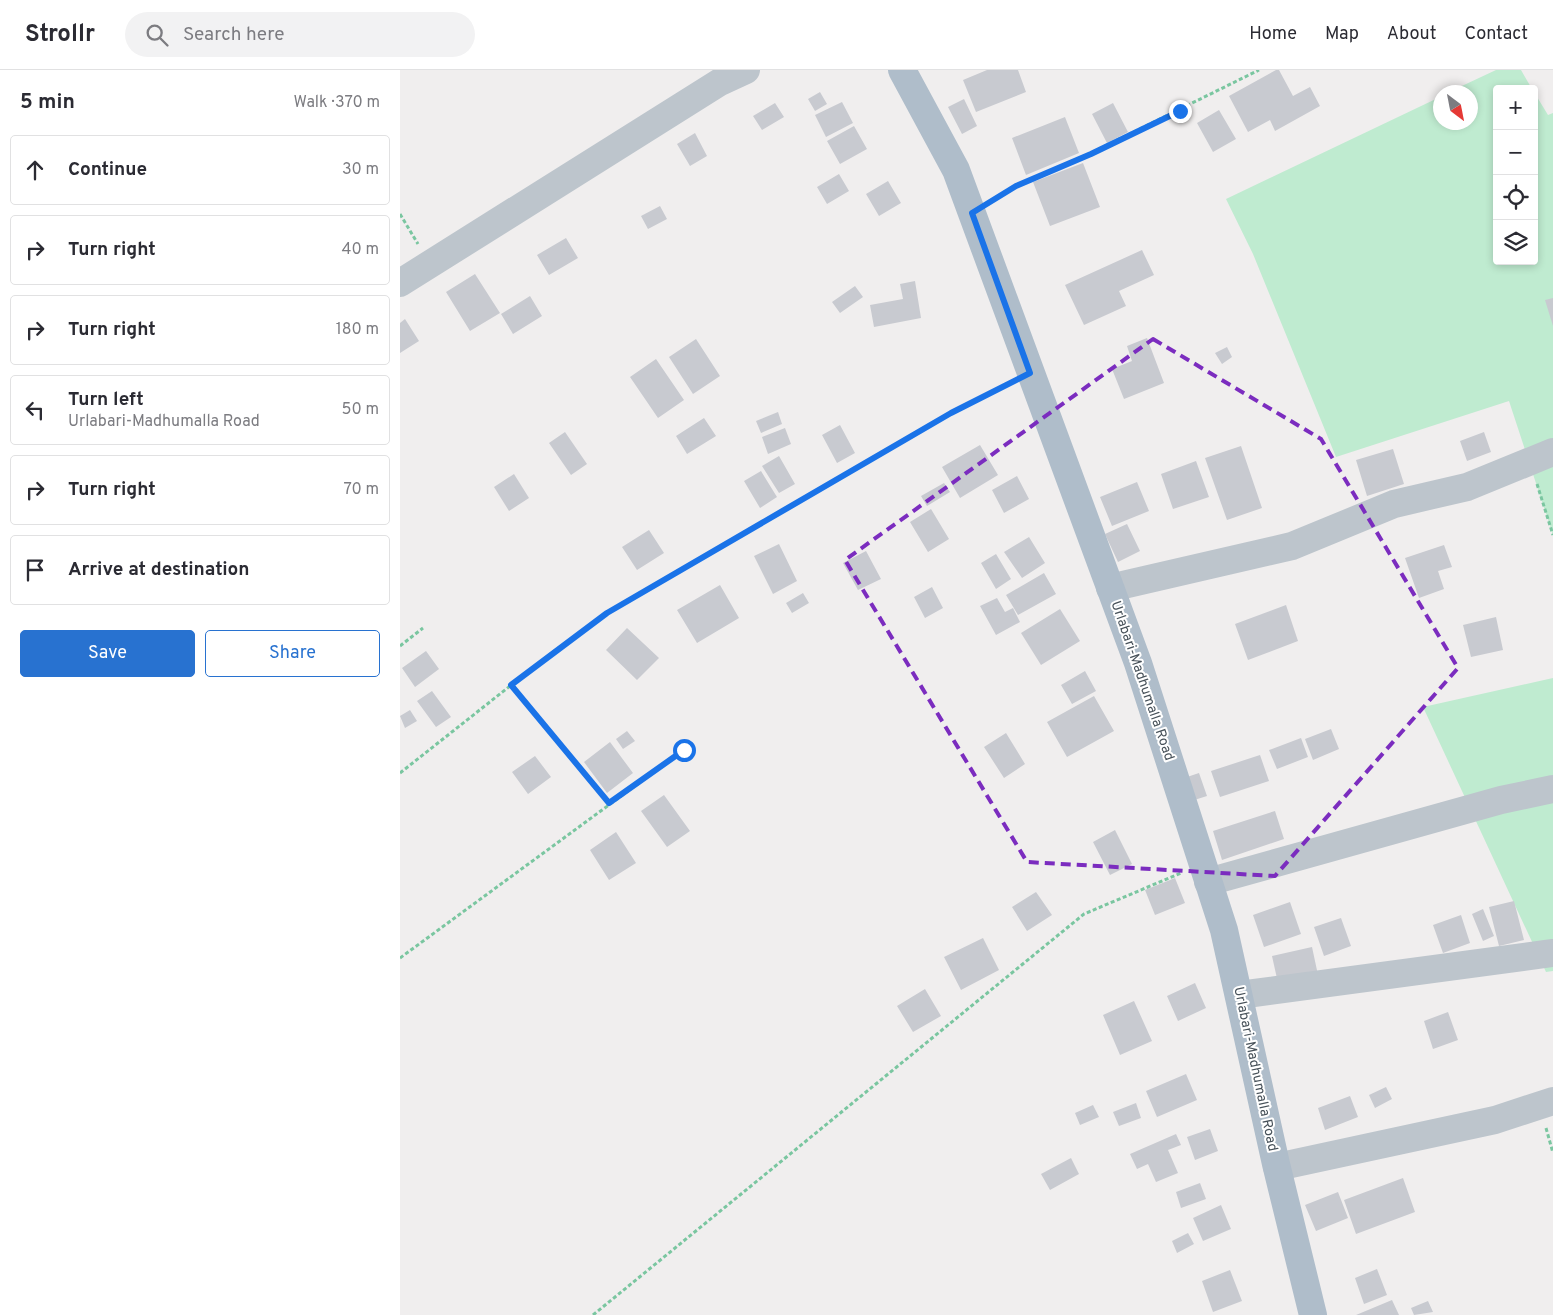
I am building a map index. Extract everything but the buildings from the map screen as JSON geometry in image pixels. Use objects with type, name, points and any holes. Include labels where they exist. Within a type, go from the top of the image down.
[{"type":"main road","name":"Urlabari-Madhumalla Road","points":[[902,70],[956,170],[1138,663],[1224,930],[1277,1167],[1313,1315]]},
{"type":"street","points":[[400,283],[720,82],[746,70]]},
{"type":"street","points":[[1110,588],[1292,546],[1394,504],[1467,487],[1541,456]]},
{"type":"street","points":[[1205,873],[1501,800],[1553,789]]},
{"type":"street","points":[[1239,995],[1553,952]]},
{"type":"street","points":[[1277,1167],[1495,1120],[1553,1101]]},
{"type":"path","points":[[972,213],[1016,186],[1091,154],[1259,70]]},
{"type":"path","points":[[400,214],[430,264]]},
{"type":"path","points":[[400,773],[511,685],[607,613],[951,413],[1030,373]]},
{"type":"path","points":[[1541,456],[1553,535]]},
{"type":"path","points":[[400,646],[423,628]]},
{"type":"path","points":[[511,685],[609,803]]},
{"type":"path","points":[[400,958],[609,803],[684,750]]},
{"type":"path","points":[[593,1315],[1084,914],[1205,873]]},
{"type":"highlighted area","points":[[1153,339],[1321,439],[1458,668],[1275,876],[1027,862],[845,560]]},
{"type":"green space","points":[[1496,70],[1521,70],[1530,85],[1493,85],[1493,265],[1538,265],[1538,99],[1548,115],[1553,113],[1553,535],[1509,401],[1336,457],[1253,254],[1226,199],[1433,100],[1433,130],[1478,130],[1478,85],[1464,85]]},
{"type":"green space","points":[[1553,678],[1553,971],[1546,972],[1423,707]]},
{"type":"route","points":[[684,750],[609,803],[511,685],[607,613],[722,548],[951,413],[1030,373],[972,213],[1016,186],[1091,154],[1180,111]]}]
